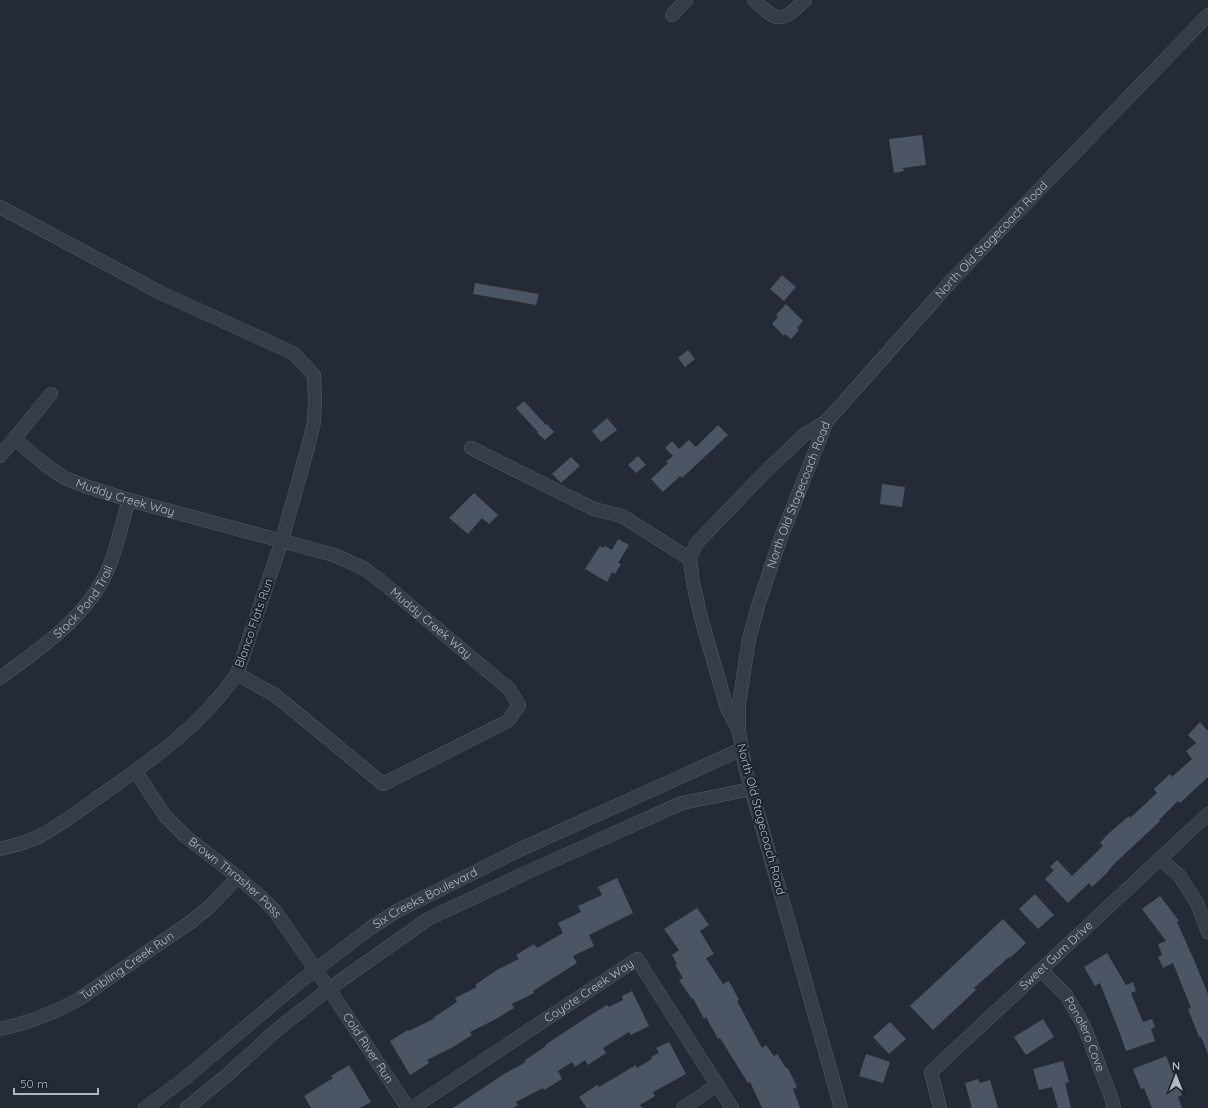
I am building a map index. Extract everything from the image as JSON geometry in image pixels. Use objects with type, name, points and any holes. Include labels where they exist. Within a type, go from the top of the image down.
[{"type":"street","points":[[672,15],[686,0]]},
{"type":"street","points":[[754,0],[772,16],[779,18],[786,17],[806,0]]},
{"type":"street","name":"North Old Stagecoach Road","points":[[841,1108],[745,767],[739,732],[739,704],[748,646],[759,602],[780,540],[827,421],[953,279],[1208,15]]},
{"type":"street","name":"Blanco Flats Run","points":[[0,208],[161,294],[293,353],[314,375],[315,400],[314,422],[282,540],[237,674],[225,691],[192,727],[136,772],[38,837],[0,849]]},
{"type":"street","points":[[0,456],[51,394]]},
{"type":"street","points":[[739,732],[727,708],[693,582],[690,559],[696,544],[763,474],[804,436],[827,421]]},
{"type":"street","name":"Muddy Creek Way","points":[[15,439],[48,467],[65,478],[85,486],[129,500],[334,555],[365,569],[509,689],[519,705],[508,721],[383,784],[275,695],[237,674]]},
{"type":"street","points":[[471,448],[594,508],[622,516],[690,559]]},
{"type":"street","name":"Stock Pond Trail","points":[[0,678],[48,643],[69,624],[87,604],[102,581],[111,562],[129,500]]},
{"type":"street","name":"Six Creeks Boulevard","points":[[145,1108],[184,1079],[297,984],[369,929],[416,900],[519,850],[742,749]]},
{"type":"street","name":"Brown Thrasher Pass","points":[[136,772],[165,816],[185,836],[262,897],[275,911],[329,989]]},
{"type":"street","name":"Six Creeks Boulevard","points":[[187,1108],[226,1076],[279,1028],[329,989],[428,919],[530,871],[682,803],[751,789]]},
{"type":"street","name":"Sweet Gum Drive","points":[[940,1108],[931,1072],[1208,814]]},
{"type":"street","points":[[1160,859],[1179,875],[1197,903],[1208,932]]},
{"type":"street","name":"Tumbling Creek Run","points":[[0,1028],[17,1025],[41,1017],[59,1010],[79,999],[192,921],[209,907],[238,877]]},
{"type":"street","name":"Coyote Creek Way","points":[[412,1108],[637,959],[687,1035],[732,1108]]},
{"type":"street","name":"Panalero Cove","points":[[1041,970],[1066,995],[1084,1026],[1114,1108]]},
{"type":"street","name":"Cold River Run","points":[[329,989],[408,1108]]},
{"type":"street","points":[[683,1108],[717,1085]]},
{"type":"building","points":[[922,135],[926,165],[903,168],[904,171],[894,173],[889,139]]},
{"type":"building","points":[[782,275],[796,287],[784,301],[770,289]]},
{"type":"building","points":[[475,283],[539,294],[536,305],[473,294]]},
{"type":"building","points":[[786,304],[803,321],[797,328],[799,330],[791,339],[785,334],[784,336],[772,324],[778,317],[776,315]]},
{"type":"building","points":[[688,350],[695,359],[685,367],[678,358]]},
{"type":"building","points":[[524,401],[554,432],[545,440],[537,433],[538,432],[516,408]]},
{"type":"building","points":[[607,418],[617,430],[601,442],[592,431]]},
{"type":"building","points":[[718,425],[728,435],[682,478],[680,476],[663,492],[651,479],[668,463],[666,462],[673,456],[665,448],[672,441],[679,449],[689,440],[696,447]]},
{"type":"building","points":[[638,456],[646,465],[636,473],[628,465]]},
{"type":"building","points":[[571,457],[580,466],[561,483],[552,474]]},
{"type":"building","points":[[882,484],[905,487],[902,507],[880,504]]},
{"type":"building","points":[[474,493],[498,515],[489,524],[482,518],[468,534],[449,518]]},
{"type":"building","points":[[618,539],[629,545],[618,563],[621,564],[615,574],[612,572],[607,582],[585,569],[600,546],[603,548],[605,546],[612,550]]},
{"type":"building","points":[[1200,722],[1208,731],[1208,777],[1180,803],[1178,801],[1159,820],[1160,821],[1092,887],[1089,883],[1068,903],[1045,879],[1054,870],[1050,867],[1057,860],[1072,876],[1103,846],[1100,843],[1108,834],[1129,816],[1130,818],[1157,793],[1154,789],[1170,774],[1172,777],[1192,759],[1186,751],[1196,743],[1188,735]]},
{"type":"building","points":[[617,878],[633,913],[589,935],[594,946],[573,956],[577,963],[533,991],[534,993],[512,1004],[514,1008],[470,1032],[472,1035],[453,1047],[427,1060],[429,1063],[410,1075],[390,1041],[408,1030],[409,1031],[435,1018],[434,1017],[457,1002],[455,998],[477,987],[475,985],[497,970],[519,959],[516,955],[534,944],[537,948],[563,933],[558,923],[581,912],[578,906],[602,895],[598,887]]},
{"type":"building","points":[[1035,894],[1054,915],[1038,929],[1019,909]]},
{"type":"building","points":[[1160,896],[1179,921],[1177,922],[1208,994],[1208,1054],[1201,1037],[1199,1037],[1188,1009],[1191,1008],[1173,963],[1163,968],[1158,957],[1162,955],[1158,944],[1166,941],[1142,909]]},
{"type":"building","points":[[697,908],[709,925],[700,931],[714,954],[706,958],[723,984],[729,981],[739,1000],[737,1001],[762,1048],[766,1045],[774,1056],[777,1054],[786,1068],[788,1068],[797,1087],[793,1089],[800,1108],[762,1108],[750,1082],[748,1083],[720,1038],[718,1039],[706,1017],[704,1019],[693,998],[692,999],[679,980],[683,978],[675,965],[677,964],[672,955],[679,950],[664,929]]},
{"type":"building","points":[[1003,919],[1026,943],[974,988],[976,990],[933,1030],[910,1006]]},
{"type":"building","points":[[1107,953],[1126,985],[1133,982],[1136,991],[1131,993],[1143,1022],[1152,1019],[1155,1027],[1151,1029],[1155,1041],[1126,1051],[1100,983],[1095,986],[1084,967]]},
{"type":"building","points":[[632,991],[649,1026],[631,1035],[629,1032],[603,1048],[606,1053],[588,1065],[585,1060],[575,1067],[572,1062],[558,1071],[562,1079],[544,1090],[543,1088],[516,1102],[518,1105],[513,1108],[453,1108],[504,1074],[526,1062],[524,1061],[546,1046],[545,1045],[589,1016],[607,1005],[609,1007],[623,1000],[622,996]]},
{"type":"building","points":[[1043,1019],[1054,1037],[1026,1055],[1014,1037]]},
{"type":"building","points":[[890,1022],[906,1039],[889,1054],[873,1037]]},
{"type":"building","points":[[669,1042],[686,1074],[653,1092],[655,1096],[640,1105],[642,1108],[587,1108],[579,1097],[597,1085],[599,1087],[636,1065],[637,1068],[652,1059],[651,1057],[659,1053],[656,1048]]},
{"type":"building","points":[[866,1054],[890,1062],[883,1083],[859,1076]]},
{"type":"building","points":[[1166,1056],[1182,1095],[1178,1097],[1182,1108],[1152,1108],[1144,1088],[1141,1089],[1133,1069]]},
{"type":"building","points":[[1063,1061],[1069,1082],[1065,1083],[1071,1108],[1058,1108],[1052,1087],[1039,1090],[1033,1069]]},
{"type":"building","points":[[349,1065],[371,1102],[360,1108],[311,1108],[304,1096],[333,1078],[331,1076]]},
{"type":"building","points":[[978,1079],[980,1083],[990,1080],[998,1108],[972,1108],[965,1083]]}]
